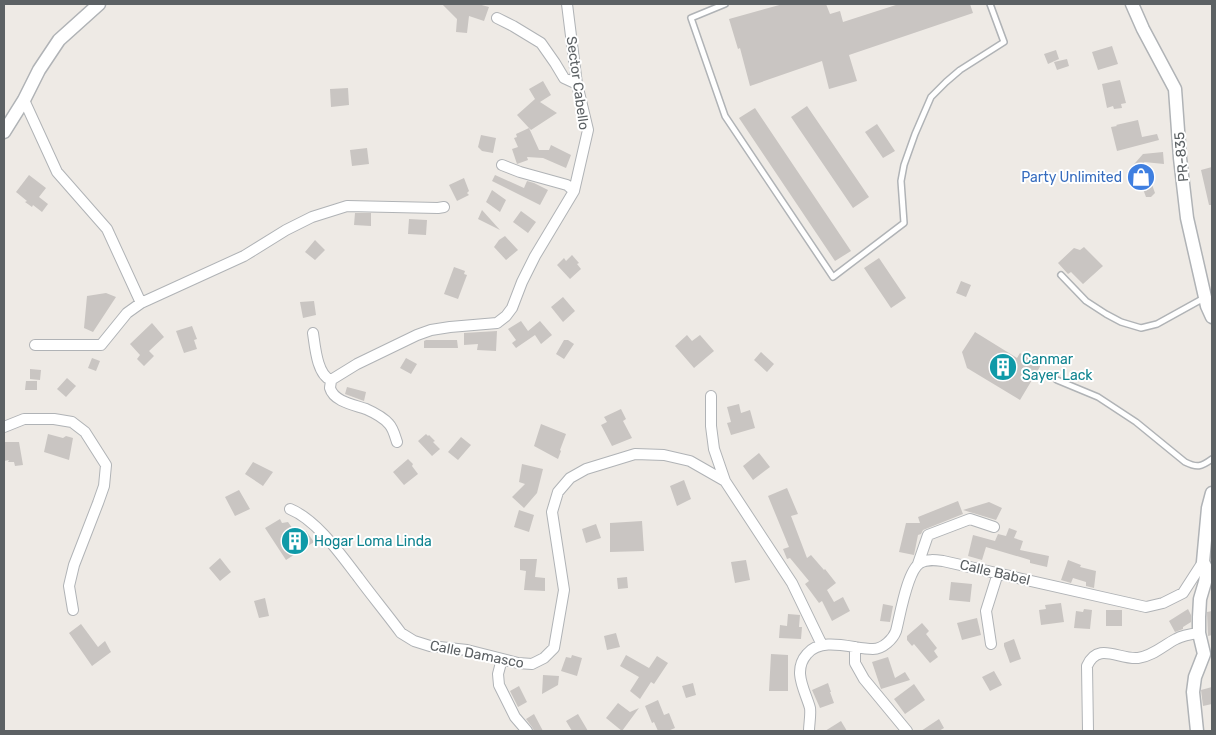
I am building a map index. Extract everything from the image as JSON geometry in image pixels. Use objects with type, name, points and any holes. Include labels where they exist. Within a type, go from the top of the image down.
[{"type":"street","points":[[4,132],[24,100],[38,70],[59,40],[98,4]]},
{"type":"street","name":"Sector Cabello","points":[[331,380],[357,364],[417,335],[431,330],[450,327],[497,323],[512,308],[534,256],[574,191],[588,130],[578,84],[567,4]]},
{"type":"street","name":"PR-835","points":[[1132,4],[1175,89],[1187,218],[1207,306],[1212,317]]},
{"type":"street","points":[[497,18],[541,43],[564,78],[578,84]]},
{"type":"street","points":[[24,100],[57,172],[108,230],[140,303]]},
{"type":"street","points":[[502,165],[567,185],[574,191]]},
{"type":"street","points":[[35,345],[101,345],[127,313],[140,303],[244,256],[286,230],[312,217],[347,206],[444,207]]},
{"type":"street","points":[[313,333],[321,371],[325,378],[331,380],[330,389],[342,401],[379,415],[391,426],[397,442]]},
{"type":"street","name":"Calle Damasco","points":[[711,396],[711,426],[714,449],[725,480],[792,583],[822,645]]},
{"type":"street","points":[[4,427],[24,419],[54,419],[72,422],[85,432],[106,465],[104,486],[74,565],[69,586],[73,610]]},
{"type":"street","name":"Calle Damasco","points":[[290,509],[300,513],[320,531],[401,633],[414,641],[430,646],[467,650],[518,663],[532,664],[544,658],[554,648],[564,590],[552,512],[558,492],[570,478],[586,469],[635,454],[664,455],[685,459],[725,480]]},
{"type":"street","points":[[1197,731],[1192,692],[1195,677],[1208,656],[1199,633],[1200,599],[1207,570],[1203,562],[1208,508],[1212,493]]},
{"type":"street","points":[[809,731],[810,710],[799,674],[800,666],[812,648],[822,645],[875,649],[886,644],[894,636],[908,582],[918,564],[928,535],[970,519],[994,527]]},
{"type":"street","name":"Calle Babel","points":[[918,564],[927,560],[944,561],[1146,607],[1162,603],[1183,593],[1203,562]]},
{"type":"street","points":[[990,644],[986,610],[998,573]]},
{"type":"street","points":[[1088,731],[1087,666],[1094,655],[1105,653],[1137,658],[1154,652],[1178,638],[1199,633]]},
{"type":"street","points":[[855,647],[856,663],[864,679],[907,731]]},
{"type":"street","points":[[502,658],[498,674],[499,685],[515,717],[527,731]]},
{"type":"lane","points":[[725,4],[692,18],[724,116],[832,277],[904,223],[901,181],[904,165],[931,97],[960,70],[1004,42],[990,4]]},
{"type":"lane","points":[[1061,275],[1086,301],[1121,322],[1141,328],[1157,324],[1205,298]]},
{"type":"lane","points":[[1057,380],[1098,397],[1136,422],[1185,462],[1194,467],[1203,465],[1212,459]]},
{"type":"building","points":[[442,4],[478,4],[489,7],[484,21],[469,16],[467,33],[456,32],[457,19]]},
{"type":"building","points":[[783,4],[826,4],[830,14],[840,11],[843,22],[899,4],[970,4],[973,13],[849,55],[857,81],[829,89],[822,61],[750,86],[740,48],[738,49],[729,19]]},
{"type":"building","points":[[1112,46],[1118,64],[1098,70],[1092,52]]},
{"type":"building","points":[[1056,50],[1059,59],[1048,64],[1044,54]]},
{"type":"building","points":[[1067,59],[1069,66],[1057,70],[1054,62]]},
{"type":"building","points":[[1120,80],[1126,103],[1121,104],[1122,108],[1114,109],[1113,106],[1107,108],[1102,84]]},
{"type":"building","points":[[543,81],[551,95],[540,102],[557,113],[531,130],[517,115],[535,99],[529,89]]},
{"type":"building","points":[[348,88],[349,105],[331,107],[330,89]]},
{"type":"building","points":[[807,106],[869,197],[853,208],[791,117]]},
{"type":"building","points":[[755,108],[851,251],[835,261],[739,118]]},
{"type":"building","points":[[1138,120],[1142,137],[1157,134],[1159,140],[1117,151],[1111,127]]},
{"type":"building","points":[[877,124],[895,151],[883,158],[865,132]]},
{"type":"building","points":[[529,128],[539,150],[549,150],[551,145],[571,155],[566,168],[543,158],[527,157],[528,160],[517,164],[512,149],[518,147],[514,138],[517,137],[516,134]]},
{"type":"building","points":[[481,135],[496,138],[493,153],[482,151],[478,147]]},
{"type":"building","points":[[367,148],[369,164],[352,166],[350,150]]},
{"type":"building","name":"Party Unlimited","points":[[1163,152],[1164,164],[1144,162],[1155,193],[1151,197],[1146,197],[1140,181],[1133,180],[1129,170],[1143,154]]},
{"type":"building","points":[[1212,167],[1212,205],[1209,205],[1201,170]]},
{"type":"building","points":[[29,175],[46,188],[39,197],[48,204],[42,212],[25,202],[27,201],[16,192]]},
{"type":"building","points":[[495,175],[524,188],[527,181],[548,190],[540,205],[492,181]]},
{"type":"building","points":[[464,178],[469,195],[457,201],[449,185]]},
{"type":"building","points":[[492,190],[506,200],[500,212],[486,202]]},
{"type":"building","points":[[482,210],[500,230],[478,219]]},
{"type":"building","points":[[521,211],[536,222],[528,233],[513,222]]},
{"type":"building","points":[[355,213],[371,213],[371,226],[354,225]]},
{"type":"building","points":[[409,219],[427,220],[426,235],[408,234]]},
{"type":"building","points":[[505,236],[518,250],[506,260],[494,247]]},
{"type":"building","points":[[315,240],[325,250],[315,260],[305,252]]},
{"type":"building","points":[[1084,247],[1103,266],[1083,284],[1071,272],[1068,274],[1058,263],[1074,248],[1080,250]]},
{"type":"building","points":[[572,255],[579,263],[577,264],[581,269],[570,279],[557,265],[564,258],[566,261]]},
{"type":"building","points":[[879,258],[906,298],[891,308],[864,268]]},
{"type":"building","points":[[454,267],[465,271],[464,274],[467,275],[458,299],[444,294]]},
{"type":"building","points":[[961,281],[971,285],[966,297],[956,293]]},
{"type":"building","points":[[106,293],[116,297],[93,332],[84,328],[87,296]]},
{"type":"building","points":[[563,297],[575,311],[563,322],[551,307]]},
{"type":"building","points":[[314,301],[316,315],[303,318],[300,302]]},
{"type":"building","points":[[521,321],[528,331],[540,321],[552,335],[541,344],[535,335],[516,348],[512,343],[516,340],[508,329]]},
{"type":"building","points":[[152,323],[164,337],[149,351],[154,356],[144,366],[137,359],[140,355],[130,344]]},
{"type":"building","points":[[192,326],[197,339],[194,340],[197,349],[184,353],[176,331]]},
{"type":"building","points":[[497,331],[496,351],[477,350],[478,344],[464,345],[464,333]]},
{"type":"building","name":"Canmar Sayer Lack","points":[[975,332],[1017,358],[1020,353],[1041,365],[1020,400],[967,368],[962,352]]},
{"type":"building","points":[[687,335],[692,341],[700,335],[714,351],[694,368],[675,346]]},
{"type":"building","points":[[457,340],[458,348],[424,348],[424,341]]},
{"type":"building","points":[[564,340],[574,344],[564,359],[556,354]]},
{"type":"building","points":[[761,352],[774,364],[767,372],[754,360]]},
{"type":"building","points":[[92,358],[100,361],[96,371],[88,368]]},
{"type":"building","points":[[406,358],[417,364],[411,374],[400,368]]},
{"type":"building","points":[[30,369],[41,370],[40,380],[30,379]]},
{"type":"building","points":[[67,378],[76,386],[66,397],[57,389]]},
{"type":"building","points":[[26,381],[37,381],[37,390],[25,390]]},
{"type":"building","points":[[347,387],[366,392],[364,401],[345,394]]},
{"type":"building","points":[[739,404],[741,413],[750,410],[755,428],[731,435],[727,423],[731,422],[727,407]]},
{"type":"building","points":[[621,409],[626,419],[623,421],[632,438],[612,446],[601,425],[607,422],[604,417]]},
{"type":"building","points":[[541,424],[566,434],[558,459],[534,446]]},
{"type":"building","points":[[48,434],[63,438],[66,436],[73,438],[69,460],[44,452]]},
{"type":"building","points":[[426,434],[435,441],[433,442],[440,449],[432,456],[418,441]]},
{"type":"building","points":[[461,437],[471,445],[458,460],[448,452]]},
{"type":"building","points":[[4,442],[19,442],[23,465],[15,466],[14,462],[4,461]]},
{"type":"building","points":[[759,453],[770,467],[753,480],[743,466]]},
{"type":"building","points":[[408,459],[418,474],[404,485],[393,472]]},
{"type":"building","points":[[253,462],[273,472],[263,486],[245,474]]},
{"type":"building","points":[[522,464],[543,469],[537,493],[524,508],[512,497],[525,484],[519,482]]},
{"type":"building","points":[[684,480],[691,499],[677,506],[670,486]]},
{"type":"building","points":[[787,488],[798,514],[791,516],[807,558],[811,555],[825,569],[836,583],[827,590],[834,602],[843,597],[850,611],[832,621],[822,601],[819,603],[805,584],[809,581],[790,558],[787,559],[783,549],[789,547],[768,496]]},
{"type":"building","points":[[239,490],[250,509],[235,516],[225,497]]},
{"type":"building","points":[[958,501],[963,514],[923,530],[918,535],[914,555],[899,552],[906,523],[920,523],[918,517]]},
{"type":"building","points":[[989,502],[1002,508],[996,520],[963,510]]},
{"type":"building","points":[[519,510],[534,515],[529,532],[514,527]]},
{"type":"building","name":"Hogar Loma Linda","points":[[280,519],[282,523],[288,522],[295,532],[299,529],[302,534],[306,531],[314,542],[286,560],[265,528]]},
{"type":"building","points":[[642,521],[644,551],[610,552],[610,523]]},
{"type":"building","points":[[596,524],[601,538],[586,543],[582,529]]},
{"type":"building","points":[[1009,528],[1017,531],[1014,538],[1023,541],[1020,550],[1049,556],[1047,567],[986,547],[982,560],[968,556],[973,535],[995,541],[998,534],[1006,536]]},
{"type":"building","points":[[220,558],[231,572],[220,581],[209,568]]},
{"type":"building","points":[[520,559],[537,559],[535,577],[545,578],[545,591],[524,590],[526,571],[520,570]]},
{"type":"building","points":[[746,560],[750,580],[735,583],[731,562]]},
{"type":"building","points":[[1068,560],[1081,565],[1080,567],[1096,571],[1094,588],[1086,586],[1086,582],[1073,578],[1071,583],[1061,580]]},
{"type":"building","points":[[627,577],[628,588],[618,589],[617,578]]},
{"type":"building","points":[[951,582],[972,584],[970,602],[949,600]]},
{"type":"building","points":[[265,598],[269,616],[259,618],[254,601]]},
{"type":"building","points":[[1061,603],[1064,622],[1041,625],[1039,610],[1046,609],[1045,605]]},
{"type":"building","points":[[883,604],[893,606],[890,622],[880,621]]},
{"type":"building","points":[[1084,609],[1092,610],[1090,629],[1074,628],[1076,611],[1083,612]]},
{"type":"building","points":[[1188,609],[1191,615],[1191,622],[1183,627],[1183,629],[1175,632],[1169,621]]},
{"type":"building","points":[[1106,610],[1122,610],[1122,626],[1106,626]]},
{"type":"building","points":[[1212,611],[1212,635],[1208,636],[1207,612]]},
{"type":"building","points":[[788,614],[800,615],[801,639],[779,638],[780,625],[787,626]]},
{"type":"building","points":[[977,618],[981,635],[962,640],[957,623]]},
{"type":"building","points":[[922,623],[929,631],[926,634],[937,648],[934,651],[938,657],[930,663],[914,644],[912,646],[907,640],[907,636]]},
{"type":"building","points":[[81,624],[98,647],[105,641],[111,652],[92,666],[69,633]]},
{"type":"building","points":[[616,633],[620,647],[607,650],[604,636]]},
{"type":"building","points":[[1014,639],[1021,659],[1010,663],[1004,643]]},
{"type":"building","points":[[771,654],[788,655],[788,691],[769,691]]},
{"type":"building","points":[[572,655],[582,658],[577,676],[561,671],[566,657],[571,658]]},
{"type":"building","points":[[626,655],[649,668],[657,656],[668,663],[654,684],[651,682],[640,699],[630,691],[639,677],[620,666]]},
{"type":"building","points":[[888,657],[895,678],[905,672],[910,680],[881,689],[872,662]]},
{"type":"building","points":[[994,671],[1002,685],[990,691],[982,677]]},
{"type":"building","points":[[543,675],[559,676],[558,685],[542,694]]},
{"type":"building","points":[[693,683],[696,695],[686,698],[682,686]]},
{"type":"building","points":[[828,683],[834,703],[820,708],[812,690]]},
{"type":"building","points":[[914,684],[925,700],[905,714],[894,699]]},
{"type":"building","points":[[519,686],[527,702],[518,707],[510,691]]},
{"type":"building","points":[[1212,687],[1212,704],[1203,706],[1201,690]]},
{"type":"building","points":[[658,700],[664,715],[669,713],[675,728],[668,731],[658,731],[654,722],[652,723],[645,706]]},
{"type":"building","points":[[618,703],[630,712],[639,708],[622,731],[606,718]]},
{"type":"building","points":[[534,714],[543,731],[534,731],[526,719]]},
{"type":"building","points":[[578,714],[588,731],[572,731],[566,721]]},
{"type":"building","points":[[939,719],[944,728],[939,731],[921,731]]},
{"type":"building","points":[[841,721],[847,731],[825,731]]},
{"type":"place","name":"Party Unlimited","points":[[1141,177]]},
{"type":"place","name":"Canmar Sayer Lack","points":[[1003,367]]},
{"type":"place","name":"Hogar Loma Linda","points":[[295,541]]}]
